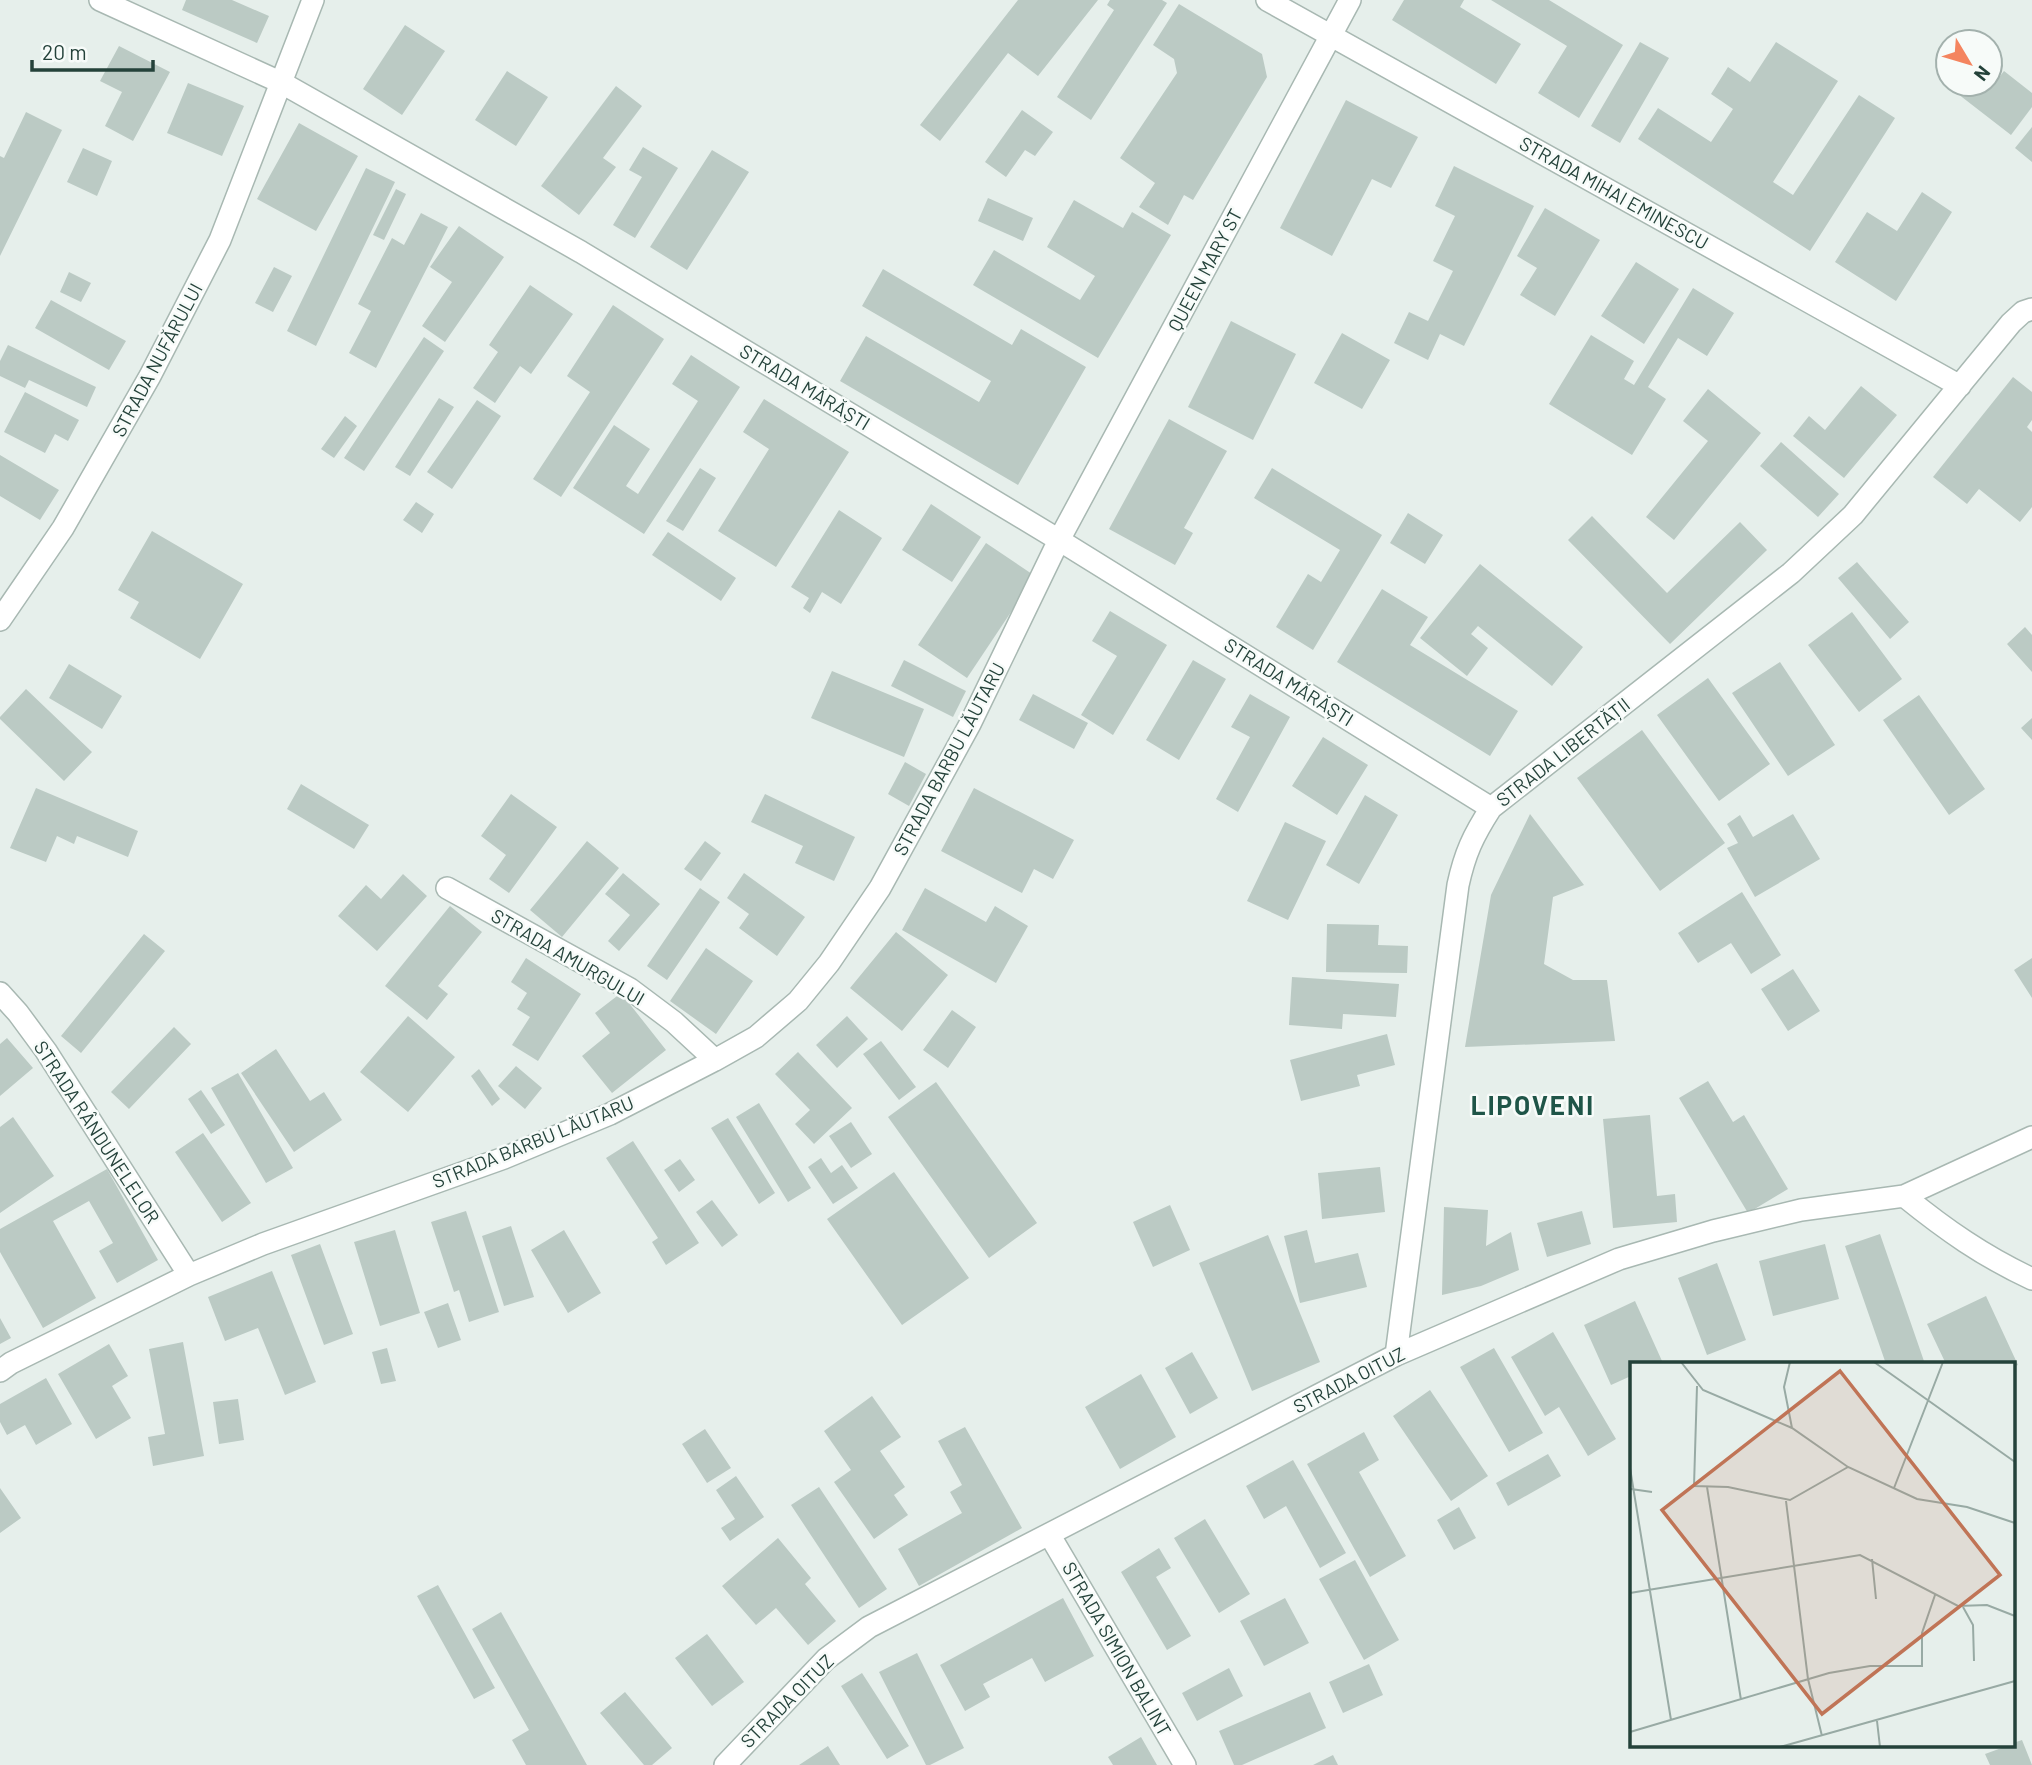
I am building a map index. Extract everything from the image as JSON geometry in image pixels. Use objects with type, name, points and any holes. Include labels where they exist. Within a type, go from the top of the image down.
[{"type":"street","name":"STRADA MĂRĂȘTI","points":[[100,0],[282,83],[581,252],[1059,540],[1491,808]]},
{"type":"street","name":"STRADA NUFĂRULUI","points":[[0,620],[63,528],[150,376],[220,240],[313,0]]},
{"type":"street","name":"STRADA MIHAI EMINESCU","points":[[1268,0],[1960,386]]},
{"type":"street","name":"QUEEN MARY ST","points":[[1059,540],[1350,0]]},
{"type":"street","name":"STRADA LIBERTĂȚII","points":[[1396,1354],[1458,885],[1464,858],[1474,834],[1491,808],[1791,573],[1853,515],[2011,323],[2023,312],[2032,309]]},
{"type":"street","name":"STRADA BARBU LĂUTARU","points":[[0,1371],[11,1363],[189,1275],[263,1244],[504,1158],[610,1114],[756,1037],[797,1001],[828,963],[880,888],[970,724],[1059,540]]},
{"type":"street","name":"STRADA AMURGULUI","points":[[447,888],[630,989],[674,1022],[715,1060]]},
{"type":"street","name":"STRADA RÂNDUNELELOR","points":[[0,993],[46,1051],[189,1275]]},
{"type":"street","name":"STRADA OITUZ","points":[[724,1765],[825,1659],[869,1627],[1396,1354],[1619,1259],[1713,1231],[1801,1210],[1904,1196],[2032,1137]]},
{"type":"street","points":[[1904,1196],[1948,1232],[1983,1254],[2032,1279]]},
{"type":"street","name":"STRADA SIMION BALINT","points":[[1049,1534],[1185,1765]]},
{"type":"building","points":[[186,0],[232,0],[269,16],[257,43],[182,10]]},
{"type":"building","points":[[1018,0],[1098,0],[1038,76],[1008,53],[940,141],[920,125]]},
{"type":"building","points":[[1110,0],[1162,0],[1167,3],[1091,120],[1057,97],[1114,10],[1107,5]]},
{"type":"building","points":[[1404,0],[1464,0],[1460,7],[1521,44],[1496,84],[1392,20]]},
{"type":"building","points":[[1491,0],[1549,0],[1623,45],[1579,118],[1538,93],[1567,46]]},
{"type":"building","points":[[1179,4],[1262,54],[1267,77],[1193,200],[1184,195],[1168,225],[1139,207],[1155,183],[1120,158],[1177,73],[1174,59],[1153,45]]},
{"type":"building","points":[[405,25],[445,51],[402,115],[363,89]]},
{"type":"building","points":[[1640,42],[1669,58],[1620,143],[1591,126]]},
{"type":"building","points":[[1776,42],[1838,81],[1773,182],[1793,195],[1859,95],[1895,118],[1810,251],[1638,139],[1658,108],[1711,142],[1733,109],[1711,94],[1728,67],[1750,82]]},
{"type":"building","points":[[119,46],[170,72],[133,141],[105,126],[122,92],[100,81]]},
{"type":"building","points":[[507,71],[548,97],[516,146],[475,120]]},
{"type":"building","points":[[2004,71],[2032,93],[2032,107],[2011,135],[1963,98],[2004,98]]},
{"type":"building","points":[[188,83],[244,106],[222,156],[167,133]]},
{"type":"building","points":[[616,86],[642,106],[603,158],[616,167],[579,215],[541,186]]},
{"type":"building","points":[[1346,100],[1418,137],[1391,188],[1372,179],[1332,256],[1280,228]]},
{"type":"building","points":[[1022,110],[1053,132],[1035,156],[1025,150],[1006,177],[985,162]]},
{"type":"building","points":[[26,112],[62,130],[0,256],[0,156],[4,158]]},
{"type":"building","points":[[299,123],[358,156],[316,231],[257,199]]},
{"type":"building","points":[[2032,127],[2032,162],[2015,148]]},
{"type":"building","points":[[643,147],[678,168],[635,238],[613,225],[642,177],[629,170]]},
{"type":"building","points":[[83,148],[112,161],[97,196],[67,182]]},
{"type":"building","points":[[712,150],[749,172],[687,270],[650,247]]},
{"type":"building","points":[[1454,166],[1534,206],[1464,346],[1440,334],[1428,360],[1394,343],[1409,312],[1428,321],[1453,271],[1433,261],[1455,216],[1435,206]]},
{"type":"building","points":[[366,168],[395,182],[316,346],[287,331]]},
{"type":"building","points":[[396,189],[406,194],[384,240],[373,235]]},
{"type":"building","points":[[1922,192],[1952,212],[1896,301],[1835,262],[1867,212],[1897,231]]},
{"type":"building","points":[[988,198],[1033,218],[1023,241],[978,221]]},
{"type":"building","points":[[1074,200],[1123,228],[1132,212],[1171,235],[1098,358],[973,285],[994,250],[1080,300],[1095,276],[1047,247]]},
{"type":"building","points":[[1545,208],[1600,240],[1555,316],[1520,295],[1537,268],[1517,256]]},
{"type":"building","points":[[421,213],[448,227],[376,368],[349,353],[371,311],[358,304],[392,238],[404,245]]},
{"type":"building","points":[[459,226],[504,257],[445,342],[422,326],[452,282],[430,267]]},
{"type":"building","points":[[1636,262],[1679,289],[1644,344],[1601,316]]},
{"type":"building","points":[[274,267],[292,276],[273,312],[255,303]]},
{"type":"building","points":[[883,269],[1012,345],[1021,329],[1086,367],[1018,485],[840,381],[866,336],[979,402],[991,381],[862,306]]},
{"type":"building","points":[[69,272],[91,283],[81,302],[60,292]]},
{"type":"building","points":[[530,285],[573,314],[531,374],[520,366],[495,403],[473,388],[498,352],[489,345]]},
{"type":"building","points":[[1693,288],[1734,313],[1707,356],[1678,338],[1648,387],[1666,399],[1632,455],[1549,404],[1591,335],[1634,361],[1624,379],[1634,385]]},
{"type":"building","points":[[51,300],[126,341],[109,370],[35,328]]},
{"type":"building","points":[[613,305],[664,339],[561,497],[533,479],[590,392],[567,376]]},
{"type":"building","points":[[1231,321],[1296,354],[1253,440],[1188,407]]},
{"type":"building","points":[[1342,333],[1390,360],[1362,409],[1314,383]]},
{"type":"building","points":[[424,337],[444,351],[364,471],[344,458]]},
{"type":"building","points":[[8,345],[96,387],[87,407],[29,380],[25,388],[0,376],[0,361]]},
{"type":"building","points":[[691,355],[740,387],[644,534],[573,488],[614,425],[650,449],[626,486],[638,494],[698,401],[672,384]]},
{"type":"building","points":[[2013,377],[2032,392],[2032,420],[2027,427],[2032,432],[2032,507],[2020,522],[1979,489],[1967,504],[1933,477]]},
{"type":"building","points":[[1861,386],[1897,415],[1844,478],[1793,436],[1809,416],[1825,430]]},
{"type":"building","points":[[1708,389],[1761,433],[1674,540],[1646,517],[1708,441],[1683,421]]},
{"type":"building","points":[[25,392],[79,420],[68,441],[55,434],[45,453],[4,432]]},
{"type":"building","points":[[439,398],[454,407],[410,476],[395,467]]},
{"type":"building","points":[[764,399],[849,452],[776,567],[718,531],[769,449],[743,432]]},
{"type":"building","points":[[477,400],[501,416],[452,489],[427,472]]},
{"type":"building","points":[[345,416],[357,426],[334,458],[321,449]]},
{"type":"building","points":[[1169,419],[1227,451],[1184,528],[1193,533],[1175,565],[1109,529]]},
{"type":"building","points":[[1781,442],[1839,494],[1818,517],[1760,466]]},
{"type":"building","points":[[0,455],[59,490],[40,520],[0,496]]},
{"type":"building","points":[[700,468],[716,478],[683,531],[666,521]]},
{"type":"building","points":[[1272,468],[1382,535],[1313,650],[1276,627],[1308,574],[1321,582],[1340,550],[1254,498]]},
{"type":"building","points":[[416,502],[434,514],[422,533],[403,520]]},
{"type":"building","points":[[931,504],[981,537],[952,582],[902,550]]},
{"type":"building","points":[[839,510],[882,538],[841,604],[822,592],[810,613],[803,608],[809,598],[791,587]]},
{"type":"building","points":[[1408,513],[1443,535],[1425,564],[1390,543]]},
{"type":"building","points":[[1592,516],[1667,593],[1740,522],[1767,550],[1670,644],[1568,540]]},
{"type":"building","points":[[152,531],[243,584],[200,659],[130,618],[139,602],[118,590]]},
{"type":"building","points":[[668,532],[736,578],[721,601],[652,555]]},
{"type":"building","points":[[986,543],[1035,576],[967,678],[918,645]]},
{"type":"building","points":[[1857,562],[1909,622],[1890,639],[1838,578]]},
{"type":"building","points":[[1480,564],[1583,647],[1552,686],[1478,626],[1471,634],[1488,648],[1467,676],[1420,638]]},
{"type":"building","points":[[1382,589],[1428,617],[1410,645],[1518,711],[1490,756],[1337,662]]},
{"type":"building","points":[[1110,611],[1167,645],[1113,735],[1081,715],[1117,656],[1092,641]]},
{"type":"building","points":[[1852,612],[1902,679],[1859,712],[1808,645]]},
{"type":"building","points":[[2025,627],[2032,635],[2032,672],[2007,644]]},
{"type":"building","points":[[904,660],[966,691],[953,717],[891,686]]},
{"type":"building","points":[[1193,660],[1226,679],[1179,760],[1146,740]]},
{"type":"building","points":[[1780,662],[1835,745],[1788,776],[1732,693]]},
{"type":"building","points":[[69,664],[122,696],[102,729],[49,698]]},
{"type":"building","points":[[832,671],[924,709],[904,757],[811,718]]},
{"type":"building","points":[[1708,678],[1770,764],[1719,801],[1657,715]]},
{"type":"building","points":[[26,689],[92,752],[64,781],[0,719]]},
{"type":"building","points":[[1033,694],[1088,723],[1074,749],[1019,720]]},
{"type":"building","points":[[1250,694],[1290,717],[1238,812],[1216,799],[1250,737],[1231,727]]},
{"type":"building","points":[[1919,695],[1985,789],[1949,815],[1883,720]]},
{"type":"building","points":[[2032,718],[2032,740],[2021,728]]},
{"type":"building","points":[[1642,730],[1725,843],[1660,891],[1577,778]]},
{"type":"building","points":[[1323,737],[1368,765],[1337,815],[1292,786]]},
{"type":"building","points":[[905,762],[926,774],[909,806],[888,794]]},
{"type":"building","points":[[301,784],[369,825],[354,849],[287,809]]},
{"type":"building","points":[[36,788],[138,831],[128,857],[77,836],[74,844],[57,836],[46,862],[10,848]]},
{"type":"building","points":[[974,788],[1074,840],[1053,879],[1034,869],[1022,893],[941,851]]},
{"type":"building","points":[[511,794],[557,827],[509,893],[489,879],[506,855],[481,836]]},
{"type":"building","points":[[765,794],[855,837],[834,881],[795,863],[803,846],[751,822]]},
{"type":"building","points":[[1365,795],[1398,815],[1359,884],[1326,865]]},
{"type":"building","points":[[1530,814],[1584,885],[1553,897],[1544,964],[1573,980],[1607,980],[1615,1041],[1465,1047],[1491,895]]},
{"type":"building","points":[[1793,814],[1820,859],[1755,897],[1727,848],[1738,843],[1727,824],[1740,815],[1753,837]]},
{"type":"building","points":[[1285,822],[1326,841],[1288,920],[1247,901]]},
{"type":"building","points":[[587,841],[619,868],[562,937],[530,910]]},
{"type":"building","points":[[705,841],[721,853],[701,881],[684,869]]},
{"type":"building","points":[[623,873],[660,904],[619,951],[608,941],[630,915],[605,894]]},
{"type":"building","points":[[744,873],[805,917],[777,956],[739,928],[749,914],[727,898]]},
{"type":"building","points":[[403,874],[427,896],[377,951],[338,916],[366,885],[381,899]]},
{"type":"building","points":[[700,888],[720,902],[667,980],[647,966]]},
{"type":"building","points":[[925,888],[986,922],[995,906],[1028,926],[996,983],[902,930]]},
{"type":"building","points":[[1742,892],[1781,955],[1751,974],[1731,943],[1698,963],[1678,933]]},
{"type":"building","points":[[450,906],[482,932],[438,986],[448,994],[427,1020],[385,986]]},
{"type":"building","points":[[1327,924],[1379,925],[1378,945],[1408,946],[1407,973],[1326,972]]},
{"type":"building","points":[[896,932],[948,975],[902,1031],[850,988]]},
{"type":"building","points":[[144,934],[165,951],[81,1053],[61,1036]]},
{"type":"building","points":[[706,948],[753,981],[716,1034],[670,1001]]},
{"type":"building","points":[[526,958],[581,994],[538,1061],[512,1045],[530,1017],[517,1009],[527,993],[511,982]]},
{"type":"building","points":[[2032,958],[2032,998],[2014,970]]},
{"type":"building","points":[[1793,969],[1820,1011],[1788,1031],[1761,989]]},
{"type":"building","points":[[1292,977],[1399,984],[1396,1017],[1343,1014],[1342,1029],[1289,1025]]},
{"type":"building","points":[[621,993],[666,1050],[612,1093],[582,1056],[610,1033],[595,1013]]},
{"type":"building","points":[[952,1010],[976,1027],[948,1068],[923,1050]]},
{"type":"building","points":[[408,1016],[455,1057],[408,1112],[360,1072]]},
{"type":"building","points":[[847,1016],[868,1039],[837,1068],[816,1045]]},
{"type":"building","points":[[174,1027],[191,1044],[129,1109],[111,1092]]},
{"type":"building","points":[[1387,1034],[1395,1065],[1357,1075],[1360,1086],[1301,1101],[1290,1060]]},
{"type":"building","points":[[7,1038],[33,1068],[0,1096],[0,1044]]},
{"type":"building","points":[[881,1041],[916,1087],[899,1100],[863,1054]]},
{"type":"building","points":[[276,1049],[310,1101],[324,1092],[342,1120],[294,1152],[241,1073]]},
{"type":"building","points":[[798,1052],[852,1108],[814,1144],[795,1124],[810,1110],[775,1074]]},
{"type":"building","points":[[516,1066],[542,1088],[525,1109],[498,1086]]},
{"type":"building","points":[[479,1069],[500,1099],[492,1106],[471,1076]]},
{"type":"building","points":[[238,1073],[293,1168],[266,1183],[211,1088]]},
{"type":"building","points":[[1708,1081],[1733,1122],[1744,1115],[1788,1189],[1748,1213],[1679,1098]]},
{"type":"building","points":[[936,1082],[1037,1223],[989,1258],[888,1117]]},
{"type":"building","points":[[201,1090],[225,1125],[211,1134],[188,1099]]},
{"type":"building","points":[[759,1103],[811,1188],[788,1202],[736,1117]]},
{"type":"building","points":[[1650,1115],[1657,1196],[1675,1194],[1677,1222],[1613,1228],[1603,1119]]},
{"type":"building","points":[[13,1117],[54,1176],[0,1213],[0,1127]]},
{"type":"building","points":[[728,1118],[775,1193],[759,1204],[711,1128]]},
{"type":"building","points":[[851,1122],[872,1154],[851,1168],[829,1136]]},
{"type":"building","points":[[203,1133],[251,1203],[222,1222],[175,1152]]},
{"type":"building","points":[[633,1141],[699,1243],[666,1265],[652,1242],[658,1238],[606,1158]]},
{"type":"building","points":[[821,1158],[831,1173],[842,1165],[858,1188],[833,1204],[808,1167]]},
{"type":"building","points":[[680,1159],[695,1180],[679,1192],[664,1170]]},
{"type":"building","points":[[1380,1167],[1385,1212],[1322,1219],[1318,1173]]},
{"type":"building","points":[[107,1169],[158,1260],[117,1283],[99,1251],[113,1243],[89,1201],[53,1221],[96,1298],[43,1328],[0,1252],[0,1229]]},
{"type":"building","points":[[894,1172],[969,1278],[902,1325],[827,1219]]},
{"type":"building","points":[[712,1200],[738,1235],[722,1247],[696,1212]]},
{"type":"building","points":[[1170,1205],[1190,1250],[1153,1267],[1133,1222]]},
{"type":"building","points":[[1444,1207],[1488,1210],[1486,1246],[1511,1232],[1519,1270],[1481,1286],[1442,1295]]},
{"type":"building","points":[[466,1211],[499,1312],[469,1322],[459,1290],[454,1292],[431,1222]]},
{"type":"building","points":[[1582,1211],[1591,1244],[1547,1257],[1537,1223]]},
{"type":"building","points":[[511,1226],[534,1297],[504,1306],[482,1236]]},
{"type":"building","points":[[395,1230],[420,1313],[380,1326],[354,1242]]},
{"type":"building","points":[[564,1230],[601,1293],[568,1313],[531,1250]]},
{"type":"building","points":[[1307,1230],[1315,1263],[1358,1253],[1367,1287],[1300,1303],[1284,1236]]},
{"type":"building","points":[[1880,1234],[1924,1362],[1885,1362],[1845,1246]]},
{"type":"building","points":[[1268,1235],[1320,1362],[1252,1391],[1199,1263]]},
{"type":"building","points":[[320,1244],[353,1334],[324,1345],[291,1255]]},
{"type":"building","points":[[1825,1244],[1839,1299],[1773,1316],[1759,1261]]},
{"type":"building","points":[[1717,1263],[1746,1340],[1707,1355],[1678,1278]]},
{"type":"building","points":[[272,1271],[316,1382],[285,1395],[258,1328],[225,1341],[208,1297]]},
{"type":"building","points":[[1986,1296],[2018,1365],[2014,1367],[2014,1362],[1945,1362],[1927,1324]]},
{"type":"building","points":[[1635,1301],[1662,1361],[1630,1362],[1630,1376],[1611,1385],[1584,1325]]},
{"type":"building","points":[[448,1303],[461,1340],[438,1348],[424,1312]]},
{"type":"building","points":[[0,1318],[11,1338],[0,1344]]},
{"type":"building","points":[[1553,1332],[1616,1439],[1588,1456],[1559,1407],[1545,1416],[1511,1357]]},
{"type":"building","points":[[183,1342],[204,1456],[153,1466],[148,1437],[165,1434],[149,1349]]},
{"type":"building","points":[[109,1344],[128,1376],[112,1386],[131,1418],[96,1439],[58,1374]]},
{"type":"building","points":[[387,1348],[396,1381],[381,1384],[372,1352]]},
{"type":"building","points":[[1494,1348],[1543,1433],[1509,1452],[1460,1367]]},
{"type":"building","points":[[1192,1352],[1218,1398],[1190,1414],[1165,1368]]},
{"type":"building","points":[[1141,1374],[1176,1437],[1120,1469],[1085,1407]]},
{"type":"building","points":[[46,1378],[72,1424],[36,1445],[25,1425],[7,1435],[0,1422],[0,1404]]},
{"type":"building","points":[[1430,1390],[1488,1476],[1451,1501],[1393,1416]]},
{"type":"building","points":[[872,1396],[901,1437],[880,1451],[905,1487],[894,1495],[908,1515],[874,1539],[834,1482],[851,1470],[824,1431]]},
{"type":"building","points":[[238,1399],[244,1440],[219,1444],[213,1402]]},
{"type":"building","points":[[965,1427],[1022,1528],[919,1586],[898,1549],[962,1513],[950,1492],[962,1485],[938,1441]]},
{"type":"building","points":[[705,1429],[731,1468],[707,1483],[682,1444]]},
{"type":"building","points":[[1364,1432],[1379,1460],[1359,1472],[1406,1556],[1370,1577],[1307,1464]]},
{"type":"building","points":[[1548,1454],[1561,1476],[1508,1506],[1496,1483]]},
{"type":"building","points":[[1293,1460],[1346,1553],[1320,1568],[1286,1506],[1264,1519],[1246,1486]]},
{"type":"building","points":[[736,1476],[764,1517],[730,1541],[721,1528],[735,1519],[716,1490]]},
{"type":"building","points":[[819,1487],[887,1589],[859,1608],[791,1505]]},
{"type":"building","points":[[0,1488],[21,1518],[0,1533]]},
{"type":"building","points":[[1459,1507],[1476,1538],[1454,1550],[1437,1520]]},
{"type":"building","points":[[1205,1519],[1250,1594],[1219,1613],[1174,1538]]},
{"type":"building","points":[[778,1538],[811,1578],[805,1584],[836,1621],[808,1645],[776,1608],[756,1625],[722,1586]]},
{"type":"building","points":[[1159,1548],[1171,1568],[1156,1577],[1191,1636],[1167,1650],[1121,1572]]},
{"type":"building","points":[[1355,1560],[1399,1640],[1364,1660],[1319,1579]]},
{"type":"building","points":[[438,1585],[495,1688],[474,1699],[417,1596]]},
{"type":"building","points":[[1063,1598],[1094,1656],[1045,1682],[1032,1658],[983,1684],[990,1697],[965,1711],[940,1665]]},
{"type":"building","points":[[1285,1598],[1309,1643],[1264,1666],[1240,1621]]},
{"type":"building","points":[[501,1612],[587,1765],[526,1765],[512,1740],[529,1730],[472,1629]]},
{"type":"building","points":[[707,1634],[744,1682],[712,1706],[675,1658]]},
{"type":"building","points":[[917,1653],[964,1748],[930,1765],[926,1765],[879,1672]]},
{"type":"building","points":[[1369,1664],[1383,1695],[1343,1713],[1329,1682]]},
{"type":"building","points":[[1229,1668],[1243,1696],[1197,1721],[1182,1693]]},
{"type":"building","points":[[862,1673],[909,1746],[887,1759],[841,1686]]},
{"type":"building","points":[[625,1692],[672,1748],[652,1765],[644,1765],[600,1713]]},
{"type":"building","points":[[1310,1692],[1326,1728],[1242,1765],[1234,1765],[1219,1731]]},
{"type":"building","points":[[1141,1737],[1157,1765],[1113,1765],[1108,1757]]},
{"type":"building","points":[[2022,1740],[2032,1765],[1990,1765],[1985,1754],[2002,1748],[2014,1748],[2014,1743]]},
{"type":"building","points":[[828,1746],[840,1765],[799,1765]]},
{"type":"building","points":[[1333,1755],[1338,1765],[1313,1765]]},
{"type":"district","name":"LIPOVENI","points":[[1533,1106]]}]
